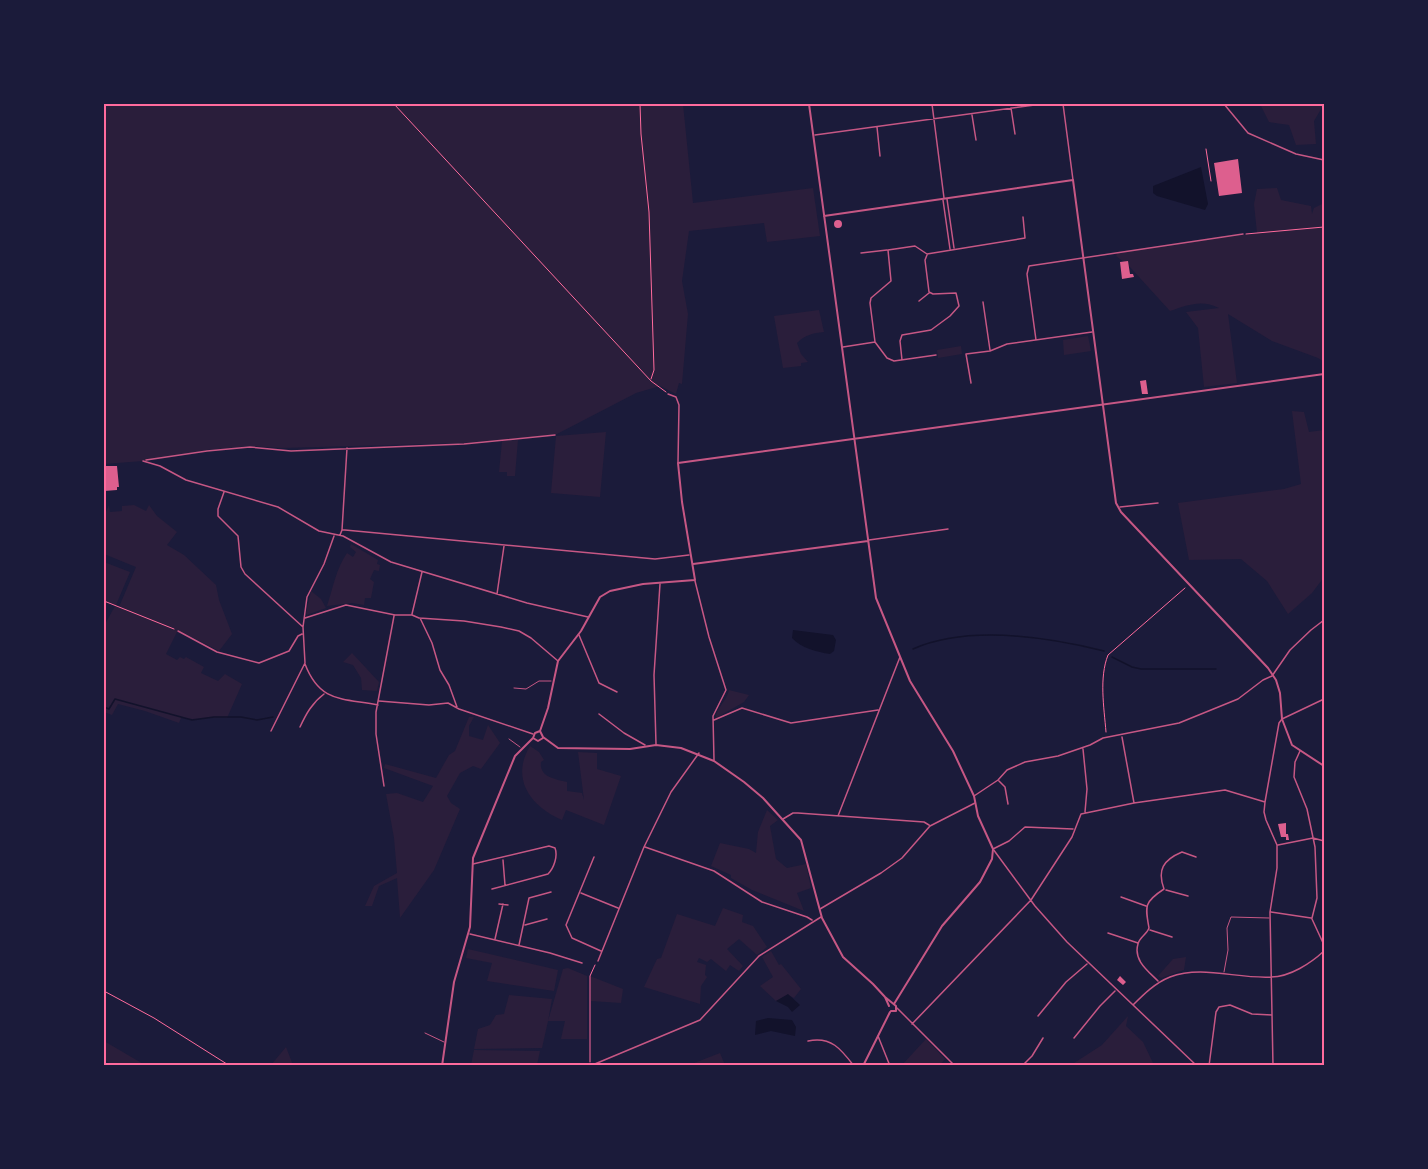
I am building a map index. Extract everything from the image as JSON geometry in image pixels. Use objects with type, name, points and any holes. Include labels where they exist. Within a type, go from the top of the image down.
[{"type":"street","points":[[809,104],[876,598],[910,681],[953,751],[974,796],[978,816],[993,849],[1031,900],[1088,963],[1196,1064]]},
{"type":"street","points":[[932,104],[952,249]]},
{"type":"street","points":[[813,136],[1042,104]]},
{"type":"street","points":[[1063,104],[1116,503],[1118,508],[1276,680],[1280,693],[1282,719],[1292,745],[1324,766]]},
{"type":"street","points":[[1224,104],[1248,133],[1296,154],[1324,160]]},
{"type":"street","points":[[1011,108],[1015,134]]},
{"type":"street","points":[[972,114],[976,140]]},
{"type":"street","points":[[876,126],[880,156]]},
{"type":"street","points":[[824,216],[1073,180]]},
{"type":"street","points":[[861,253],[915,246],[927,254],[1025,238],[1023,217]]},
{"type":"street","points":[[1036,340],[1027,274],[1029,266],[1243,234]]},
{"type":"street","points":[[888,250],[891,281],[872,298],[870,303],[875,342],[889,360],[936,355]]},
{"type":"street","points":[[927,254],[925,260],[929,292]]},
{"type":"street","points":[[919,301],[929,292]]},
{"type":"street","points":[[902,360],[900,341],[902,335],[931,330],[958,308],[956,293],[933,294],[929,292]]},
{"type":"street","points":[[984,302],[990,351]]},
{"type":"street","points":[[971,383],[966,354],[990,351],[1007,344],[1093,332]]},
{"type":"street","points":[[843,347],[875,342]]},
{"type":"street","points":[[678,463],[1324,374]]},
{"type":"street","points":[[668,394],[676,397],[680,410],[678,463],[690,555],[703,614],[726,690],[714,712],[714,761]]},
{"type":"street","points":[[555,435],[483,443],[291,451],[250,447],[142,461],[160,465],[186,480],[278,507],[319,531],[340,536],[390,562],[496,595],[589,617]]},
{"type":"street","points":[[340,536],[347,448]]},
{"type":"street","points":[[225,491],[218,509],[218,516],[238,536],[241,567],[245,574],[303,627]]},
{"type":"street","points":[[1118,508],[1158,503]]},
{"type":"street","points":[[692,564],[948,529]]},
{"type":"street","points":[[342,531],[655,559],[690,555]]},
{"type":"street","points":[[335,535],[324,564],[308,593],[303,627],[305,663],[313,679],[324,693],[378,705]]},
{"type":"street","points":[[496,595],[504,545]]},
{"type":"street","points":[[412,615],[422,572]]},
{"type":"street","points":[[441,1065],[455,974],[468,934],[473,864],[476,852],[515,756],[540,731],[548,710],[558,661],[599,599],[607,592],[659,583],[695,580]]},
{"type":"street","points":[[656,745],[654,675],[659,583]]},
{"type":"street","points":[[305,618],[346,605],[394,615],[464,621],[519,632],[544,647],[558,661]]},
{"type":"street","points":[[384,786],[376,734],[378,705],[394,615]]},
{"type":"street","points":[[419,618],[432,643],[440,670],[449,685],[457,708]]},
{"type":"street","points":[[974,796],[998,780],[1007,770],[1025,762],[1058,756],[1106,737],[1122,736],[1179,723],[1238,699],[1272,676],[1290,650],[1324,620]]},
{"type":"street","points":[[178,631],[217,652],[259,663],[289,651],[298,636],[303,634]]},
{"type":"street","points":[[578,634],[599,683],[617,692]]},
{"type":"street","points":[[838,816],[900,657]]},
{"type":"street","points":[[271,731],[305,663]]},
{"type":"street","points":[[300,727],[316,699],[324,693]]},
{"type":"street","points":[[1273,1065],[1270,912],[1277,868],[1277,845],[1266,820],[1264,802],[1279,723],[1282,719],[1324,699]]},
{"type":"street","points":[[379,700],[429,705],[448,703],[533,736],[539,741],[543,737]]},
{"type":"street","points":[[713,720],[742,708],[791,723],[878,710]]},
{"type":"street","points":[[599,714],[645,746]]},
{"type":"street","points":[[540,731],[543,737],[558,748],[630,749],[656,745],[699,753],[714,761],[757,793],[802,842],[821,916],[845,959],[956,1065]]},
{"type":"street","points":[[1122,736],[1134,803]]},
{"type":"street","points":[[1083,748],[1087,789],[1085,812]]},
{"type":"street","points":[[1300,751],[1294,777],[1307,808],[1313,838],[1317,898],[1312,918],[1324,945]]},
{"type":"street","points":[[598,961],[644,847],[671,792],[699,753]]},
{"type":"street","points":[[998,780],[1005,787],[1008,804]]},
{"type":"street","points":[[912,1024],[1031,900],[1071,837],[1081,814],[1134,803],[1225,790],[1264,802]]},
{"type":"street","points":[[819,909],[827,907],[902,858],[930,826],[975,803]]},
{"type":"street","points":[[783,819],[793,813],[880,821],[924,822],[930,826]]},
{"type":"street","points":[[993,849],[1009,842],[1025,827],[1074,829]]},
{"type":"street","points":[[1277,845],[1313,838],[1324,841]]},
{"type":"street","points":[[473,864],[549,846],[555,848],[557,854],[548,874],[492,890]]},
{"type":"street","points":[[644,847],[713,870],[762,902],[809,917],[812,921]]},
{"type":"street","points":[[889,1006],[893,1004],[942,926],[980,882],[992,859],[993,849]]},
{"type":"street","points":[[1164,889],[1160,871],[1165,864],[1182,852],[1196,857]]},
{"type":"street","points":[[594,857],[568,922],[568,932],[578,943],[602,951]]},
{"type":"street","points":[[502,858],[505,886]]},
{"type":"street","points":[[1164,889],[1188,896]]},
{"type":"street","points":[[1159,982],[1139,963],[1138,944],[1148,930],[1147,903],[1164,889]]},
{"type":"street","points":[[519,946],[529,898],[551,892]]},
{"type":"street","points":[[579,892],[619,908]]},
{"type":"street","points":[[1121,897],[1146,906]]},
{"type":"street","points":[[499,904],[508,905]]},
{"type":"street","points":[[495,940],[503,904]]},
{"type":"street","points":[[1270,912],[1312,918]]},
{"type":"street","points":[[591,1065],[700,1020],[759,956],[821,916]]},
{"type":"street","points":[[523,927],[547,919]]},
{"type":"street","points":[[1148,930],[1172,937]]},
{"type":"street","points":[[1108,933],[1138,944]]},
{"type":"street","points":[[468,934],[582,963]]},
{"type":"street","points":[[1132,1005],[1159,982],[1171,977],[1192,972],[1273,978],[1311,962],[1324,951]]},
{"type":"street","points":[[1038,1016],[1066,982],[1088,963]]},
{"type":"street","points":[[1074,1038],[1116,990]]},
{"type":"street","points":[[885,997],[892,1012],[902,1015]]},
{"type":"street","points":[[1209,1065],[1216,1012],[1221,1005],[1230,1005],[1252,1014],[1272,1015]]},
{"type":"street","points":[[863,1065],[878,1035],[897,1008]]},
{"type":"street","points":[[878,1035],[890,1065]]},
{"type":"street","points":[[1022,1065],[1032,1056],[1043,1038]]},
{"type":"street","points":[[808,1041],[817,1039],[832,1042],[854,1065]]},
{"type":"lane","points":[[514,688],[526,689],[543,680],[553,681]]},
{"type":"lane","points":[[509,740],[522,748]]},
{"type":"lane","points":[[1223,974],[1228,950],[1227,928],[1231,917],[1270,918]]},
{"type":"lane","points":[[424,1033],[445,1042]]},
{"type":"path","points":[[394,104],[651,381],[668,394]]},
{"type":"path","points":[[640,104],[653,289],[654,370],[651,381]]},
{"type":"path","points":[[1206,149],[1211,181]]},
{"type":"path","points":[[1243,234],[1324,227]]},
{"type":"path","points":[[1106,737],[1103,697],[1108,655],[1188,585]]},
{"type":"path","points":[[104,601],[178,631]]},
{"type":"path","points":[[591,1065],[590,976],[598,961]]},
{"type":"path","points":[[104,991],[154,1018],[230,1065]]},
{"type":"shaded area","points":[[104,104],[683,104],[693,203],[813,188],[820,236],[767,242],[764,223],[689,231],[682,281],[688,314],[682,384],[679,383],[676,394],[660,386],[636,393],[555,435],[464,443],[281,448],[250,446],[104,464]]},
{"type":"shaded area","points":[[1260,104],[1324,104],[1314,121],[1316,144],[1296,145],[1289,125],[1269,122]]},
{"type":"shaded area","points":[[1201,167],[1208,204],[1205,210],[1153,193],[1153,186]]},
{"type":"shaded area","points":[[1277,188],[1281,200],[1311,206],[1312,214],[1314,208],[1324,203],[1324,362],[1272,341],[1228,314],[1237,383],[1204,387],[1198,328],[1186,312],[1219,308],[1201,303],[1170,311],[1129,266],[1116,256],[1118,252],[1257,233],[1254,204],[1257,189]]},
{"type":"shaded area","points":[[819,310],[824,332],[809,335],[797,343],[801,354],[808,362],[801,363],[801,366],[783,368],[774,316]]},
{"type":"shaded area","points":[[1088,336],[1091,351],[1064,355],[1063,340]]},
{"type":"shaded area","points":[[961,346],[962,354],[938,358],[937,350]]},
{"type":"shaded area","points":[[1292,411],[1304,412],[1309,432],[1324,430],[1324,577],[1312,593],[1288,614],[1267,581],[1241,559],[1189,560],[1178,503],[1284,489],[1301,484]]},
{"type":"shaded area","points":[[606,432],[600,497],[551,493],[556,436]]},
{"type":"shaded area","points":[[518,440],[515,476],[507,476],[507,472],[499,472],[502,441]]},
{"type":"shaded area","points":[[109,505],[110,512],[122,511],[122,506],[134,505],[146,511],[149,505],[157,516],[177,532],[167,545],[184,555],[216,585],[219,600],[232,634],[219,651],[178,630],[166,654],[177,660],[180,657],[184,659],[186,657],[204,667],[201,673],[218,681],[225,674],[242,684],[227,718],[181,718],[179,723],[118,704],[112,715],[104,712],[104,626],[115,606],[104,601],[104,562],[130,572],[116,605],[119,607],[136,567],[104,554],[104,516]]},
{"type":"shaded area","points":[[351,544],[378,560],[377,564],[380,565],[379,571],[374,570],[370,579],[374,582],[371,598],[365,598],[364,605],[352,603],[327,606],[343,559],[347,553],[353,557],[356,552],[350,547]]},
{"type":"shaded area","points":[[311,591],[321,599],[326,608],[307,615],[306,613]]},
{"type":"shaded area","points":[[793,630],[833,635],[836,640],[834,651],[830,654],[805,647],[792,638]]},
{"type":"shaded area","points":[[352,653],[379,682],[377,691],[362,690],[361,678],[353,665],[343,662]]},
{"type":"shaded area","points":[[729,690],[749,695],[744,702],[716,718],[717,711]]},
{"type":"shaded area","points":[[469,717],[474,717],[469,726],[469,736],[483,740],[488,725],[500,743],[481,769],[473,766],[460,773],[447,796],[451,803],[460,809],[434,870],[400,918],[397,878],[379,886],[372,906],[365,906],[374,886],[397,873],[394,838],[386,794],[397,793],[423,802],[433,786],[384,768],[385,764],[436,778],[449,755],[455,751]]},
{"type":"shaded area","points":[[530,746],[539,752],[544,760],[541,762],[541,767],[545,774],[567,782],[567,791],[582,793],[584,800],[578,752],[597,753],[597,769],[621,776],[604,825],[566,810],[562,820],[541,808],[533,800],[523,780],[522,770],[524,758]]},
{"type":"shaded area","points":[[767,810],[778,820],[770,826],[776,859],[787,868],[806,864],[811,888],[797,893],[804,911],[752,890],[731,878],[731,875],[711,866],[720,843],[749,849],[756,853],[758,832]]},
{"type":"shaded area","points":[[723,908],[743,915],[742,922],[753,926],[767,947],[757,955],[739,939],[727,949],[743,966],[739,971],[730,965],[726,971],[711,959],[707,962],[699,958],[697,962],[706,965],[705,975],[707,977],[701,986],[700,1004],[644,987],[657,959],[661,958],[677,914],[715,926]]},
{"type":"shaded area","points":[[468,949],[558,970],[554,991],[487,981],[492,963],[466,958]]},
{"type":"shaded area","points":[[771,951],[779,965],[781,964],[801,989],[794,998],[788,995],[776,1001],[760,986],[773,977],[762,957]]},
{"type":"shaded area","points":[[1186,957],[1184,970],[1161,978],[1158,976],[1173,959]]},
{"type":"shaded area","points":[[568,968],[587,976],[587,1039],[561,1039],[565,1021],[548,1021],[563,969]]},
{"type":"shaded area","points":[[590,976],[623,989],[621,1003],[591,1001]]},
{"type":"shaded area","points":[[788,994],[800,1005],[792,1012],[788,1007],[776,1001]]},
{"type":"shaded area","points":[[509,995],[552,999],[542,1048],[474,1049],[478,1029],[490,1025],[496,1015],[504,1014]]},
{"type":"shaded area","points":[[1128,1016],[1126,1026],[1143,1042],[1154,1065],[1071,1065],[1102,1045]]},
{"type":"shaded area","points":[[768,1018],[792,1020],[796,1027],[795,1036],[771,1031],[755,1035],[756,1021]]},
{"type":"shaded area","points":[[926,1039],[945,1059],[940,1065],[902,1065]]},
{"type":"shaded area","points":[[104,1041],[145,1065],[112,1065],[104,1059]]},
{"type":"shaded area","points":[[286,1047],[293,1065],[271,1065]]},
{"type":"shaded area","points":[[474,1050],[540,1051],[537,1065],[471,1065]]},
{"type":"shaded area","points":[[720,1053],[725,1065],[689,1065]]},
{"type":"building","points":[[1238,159],[1242,193],[1219,196],[1214,163]]},
{"type":"building","points":[[838,220],[842,224],[838,228],[834,224]]},
{"type":"building","points":[[1128,261],[1130,274],[1134,277],[1122,279],[1120,262]]},
{"type":"building","points":[[1146,380],[1148,394],[1142,394],[1140,381]]},
{"type":"building","points":[[104,466],[117,466],[119,487],[117,490],[104,491]]},
{"type":"building","points":[[1286,823],[1286,834],[1289,840],[1281,837],[1278,824]]},
{"type":"building","points":[[1120,976],[1126,982],[1123,985],[1117,980]]},
{"type":"waterway","points":[[913,649],[958,637],[983,635],[1058,641],[1104,651]]},
{"type":"waterway","points":[[1112,657],[1141,669],[1216,669]]},
{"type":"waterway","points":[[104,707],[109,709],[115,699],[192,720],[214,717],[241,717],[257,720],[273,717]]}]
